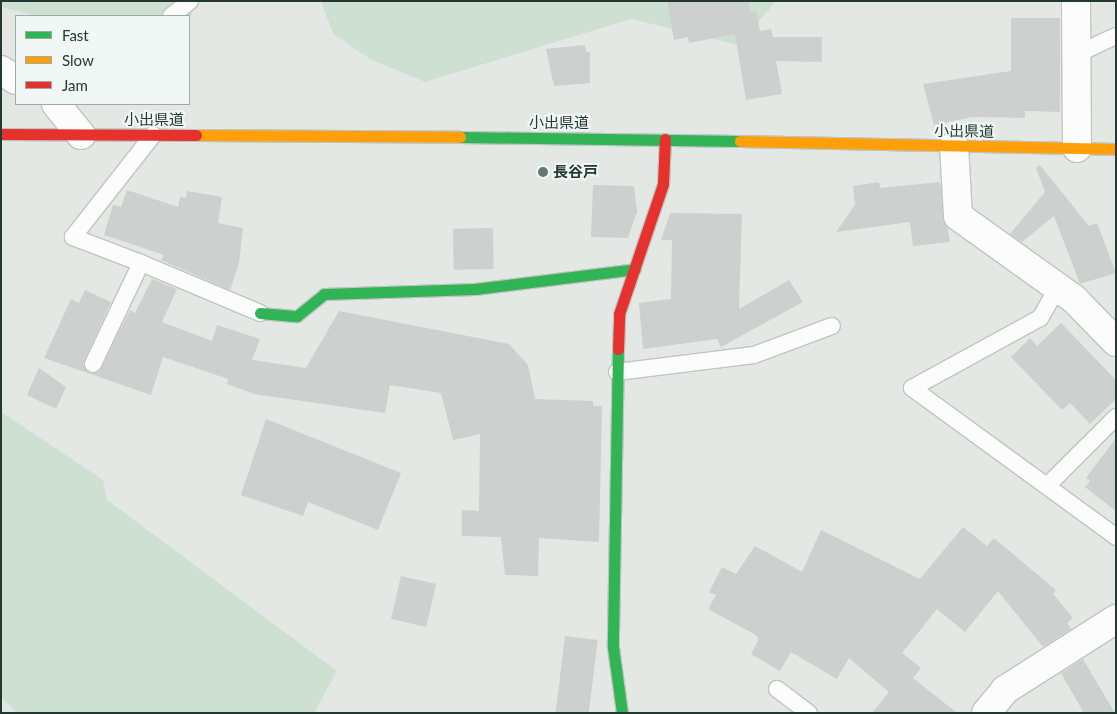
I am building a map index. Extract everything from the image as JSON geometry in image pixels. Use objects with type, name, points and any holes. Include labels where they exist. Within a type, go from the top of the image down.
[{"type":"main road","name":"小出県道","points":[[1,134],[665,139],[1116,148]]},
{"type":"main road","points":[[622,713],[614,647],[619,314],[663,184],[665,139]]},
{"type":"main road","points":[[260,313],[297,316],[324,294],[474,289],[634,269]]},
{"type":"street","points":[[1076,1],[1077,148]]},
{"type":"street","points":[[1,70],[15,79]]},
{"type":"street","points":[[57,105],[81,135]]},
{"type":"street","points":[[954,146],[958,216],[1058,287],[1116,342]]},
{"type":"street","points":[[986,713],[1006,690],[1116,620]]},
{"type":"lane","points":[[172,15],[190,1]]},
{"type":"lane","points":[[1075,55],[1116,36]]},
{"type":"lane","points":[[153,135],[73,237],[141,263],[260,313]]},
{"type":"lane","points":[[92,364],[141,263]]},
{"type":"lane","points":[[1058,287],[1040,318],[912,388],[1048,485],[1116,537]]},
{"type":"lane","points":[[618,372],[754,355],[832,326]]},
{"type":"lane","points":[[1048,485],[1116,417]]},
{"type":"lane","points":[[777,688],[809,713]]},
{"type":"green space","points":[[1,1],[197,1],[190,18],[190,15],[33,15],[1,7]]},
{"type":"green space","points":[[321,1],[776,1],[739,45],[631,19],[425,82],[370,59],[333,34]]},
{"type":"green space","points":[[1,412],[103,480],[107,500],[337,671],[314,713],[17,713],[1,697]]},
{"type":"building","points":[[667,1],[748,1],[750,12],[756,11],[760,31],[771,29],[773,37],[822,37],[822,62],[776,61],[782,94],[746,100],[735,34],[689,43],[688,37],[674,40]]},
{"type":"building","points":[[1011,18],[1060,18],[1060,112],[1025,111],[1025,118],[972,117],[934,125],[923,84],[1011,71]]},
{"type":"building","points":[[585,45],[586,52],[590,52],[590,83],[554,86],[546,49]]},
{"type":"building","points":[[1040,165],[1089,226],[1097,223],[1116,273],[1080,284],[1054,216],[1022,242],[1010,234],[1045,192],[1036,168]]},
{"type":"building","points":[[879,182],[880,188],[940,182],[950,242],[913,246],[910,222],[836,232],[855,205],[853,186]]},
{"type":"building","points":[[593,185],[634,186],[637,212],[628,238],[591,237]]},
{"type":"building","points":[[127,190],[178,207],[180,197],[186,198],[187,191],[222,197],[218,223],[243,228],[239,263],[230,290],[161,260],[164,255],[104,235],[113,205],[121,207]]},
{"type":"building","points":[[670,213],[742,214],[739,309],[789,280],[803,302],[721,347],[717,339],[643,349],[639,303],[671,299],[672,240],[661,240]]},
{"type":"building","points":[[493,228],[494,269],[454,270],[453,229]]},
{"type":"building","points":[[152,279],[177,289],[162,322],[212,341],[217,325],[260,339],[252,360],[306,368],[339,311],[509,344],[528,365],[535,399],[593,401],[593,406],[602,406],[599,542],[539,538],[538,576],[505,575],[501,537],[462,536],[462,510],[479,511],[480,434],[453,440],[441,393],[390,385],[385,413],[254,394],[227,384],[228,379],[163,357],[151,395],[44,358],[71,299],[79,303],[85,290],[111,302],[83,364],[89,373],[99,372],[130,310],[135,313]]},
{"type":"building","points":[[1061,323],[1116,380],[1116,399],[1090,424],[1070,403],[1062,410],[1011,357],[1030,338],[1037,346]]},
{"type":"building","points":[[39,368],[66,387],[56,409],[27,395]]},
{"type":"building","points":[[266,419],[401,473],[378,530],[308,502],[303,516],[241,495]]},
{"type":"building","points":[[1116,438],[1116,511],[1085,487],[1090,481],[1086,478]]},
{"type":"building","points":[[963,527],[987,546],[994,538],[1056,590],[1053,594],[1073,618],[1067,623],[1071,629],[1043,647],[998,591],[965,632],[937,609],[902,653],[921,668],[913,678],[957,713],[872,713],[889,692],[849,658],[837,679],[791,652],[780,671],[751,654],[759,639],[756,635],[708,609],[716,595],[709,592],[722,567],[736,574],[755,546],[802,572],[821,530],[920,579]]},
{"type":"building","points":[[401,576],[436,584],[426,627],[391,619]]},
{"type":"building","points":[[565,636],[598,640],[589,713],[556,713]]},
{"type":"building","points":[[1083,659],[1115,713],[1084,713],[1061,673]]},
{"type":"traffic: fast","points":[[460,137],[740,141]]},
{"type":"traffic: fast","points":[[260,313],[297,316],[324,294],[475,289],[635,269]]},
{"type":"traffic: fast","points":[[618,349],[613,647],[622,713]]},
{"type":"traffic: slow","points":[[196,135],[460,137]]},
{"type":"traffic: slow","points":[[740,141],[1116,149]]},
{"type":"traffic: jam","points":[[1,134],[196,135]]},
{"type":"traffic: jam","points":[[618,349],[619,314],[663,184],[665,139]]},
{"type":"place","name":"長谷戸","points":[[543,172]]}]
